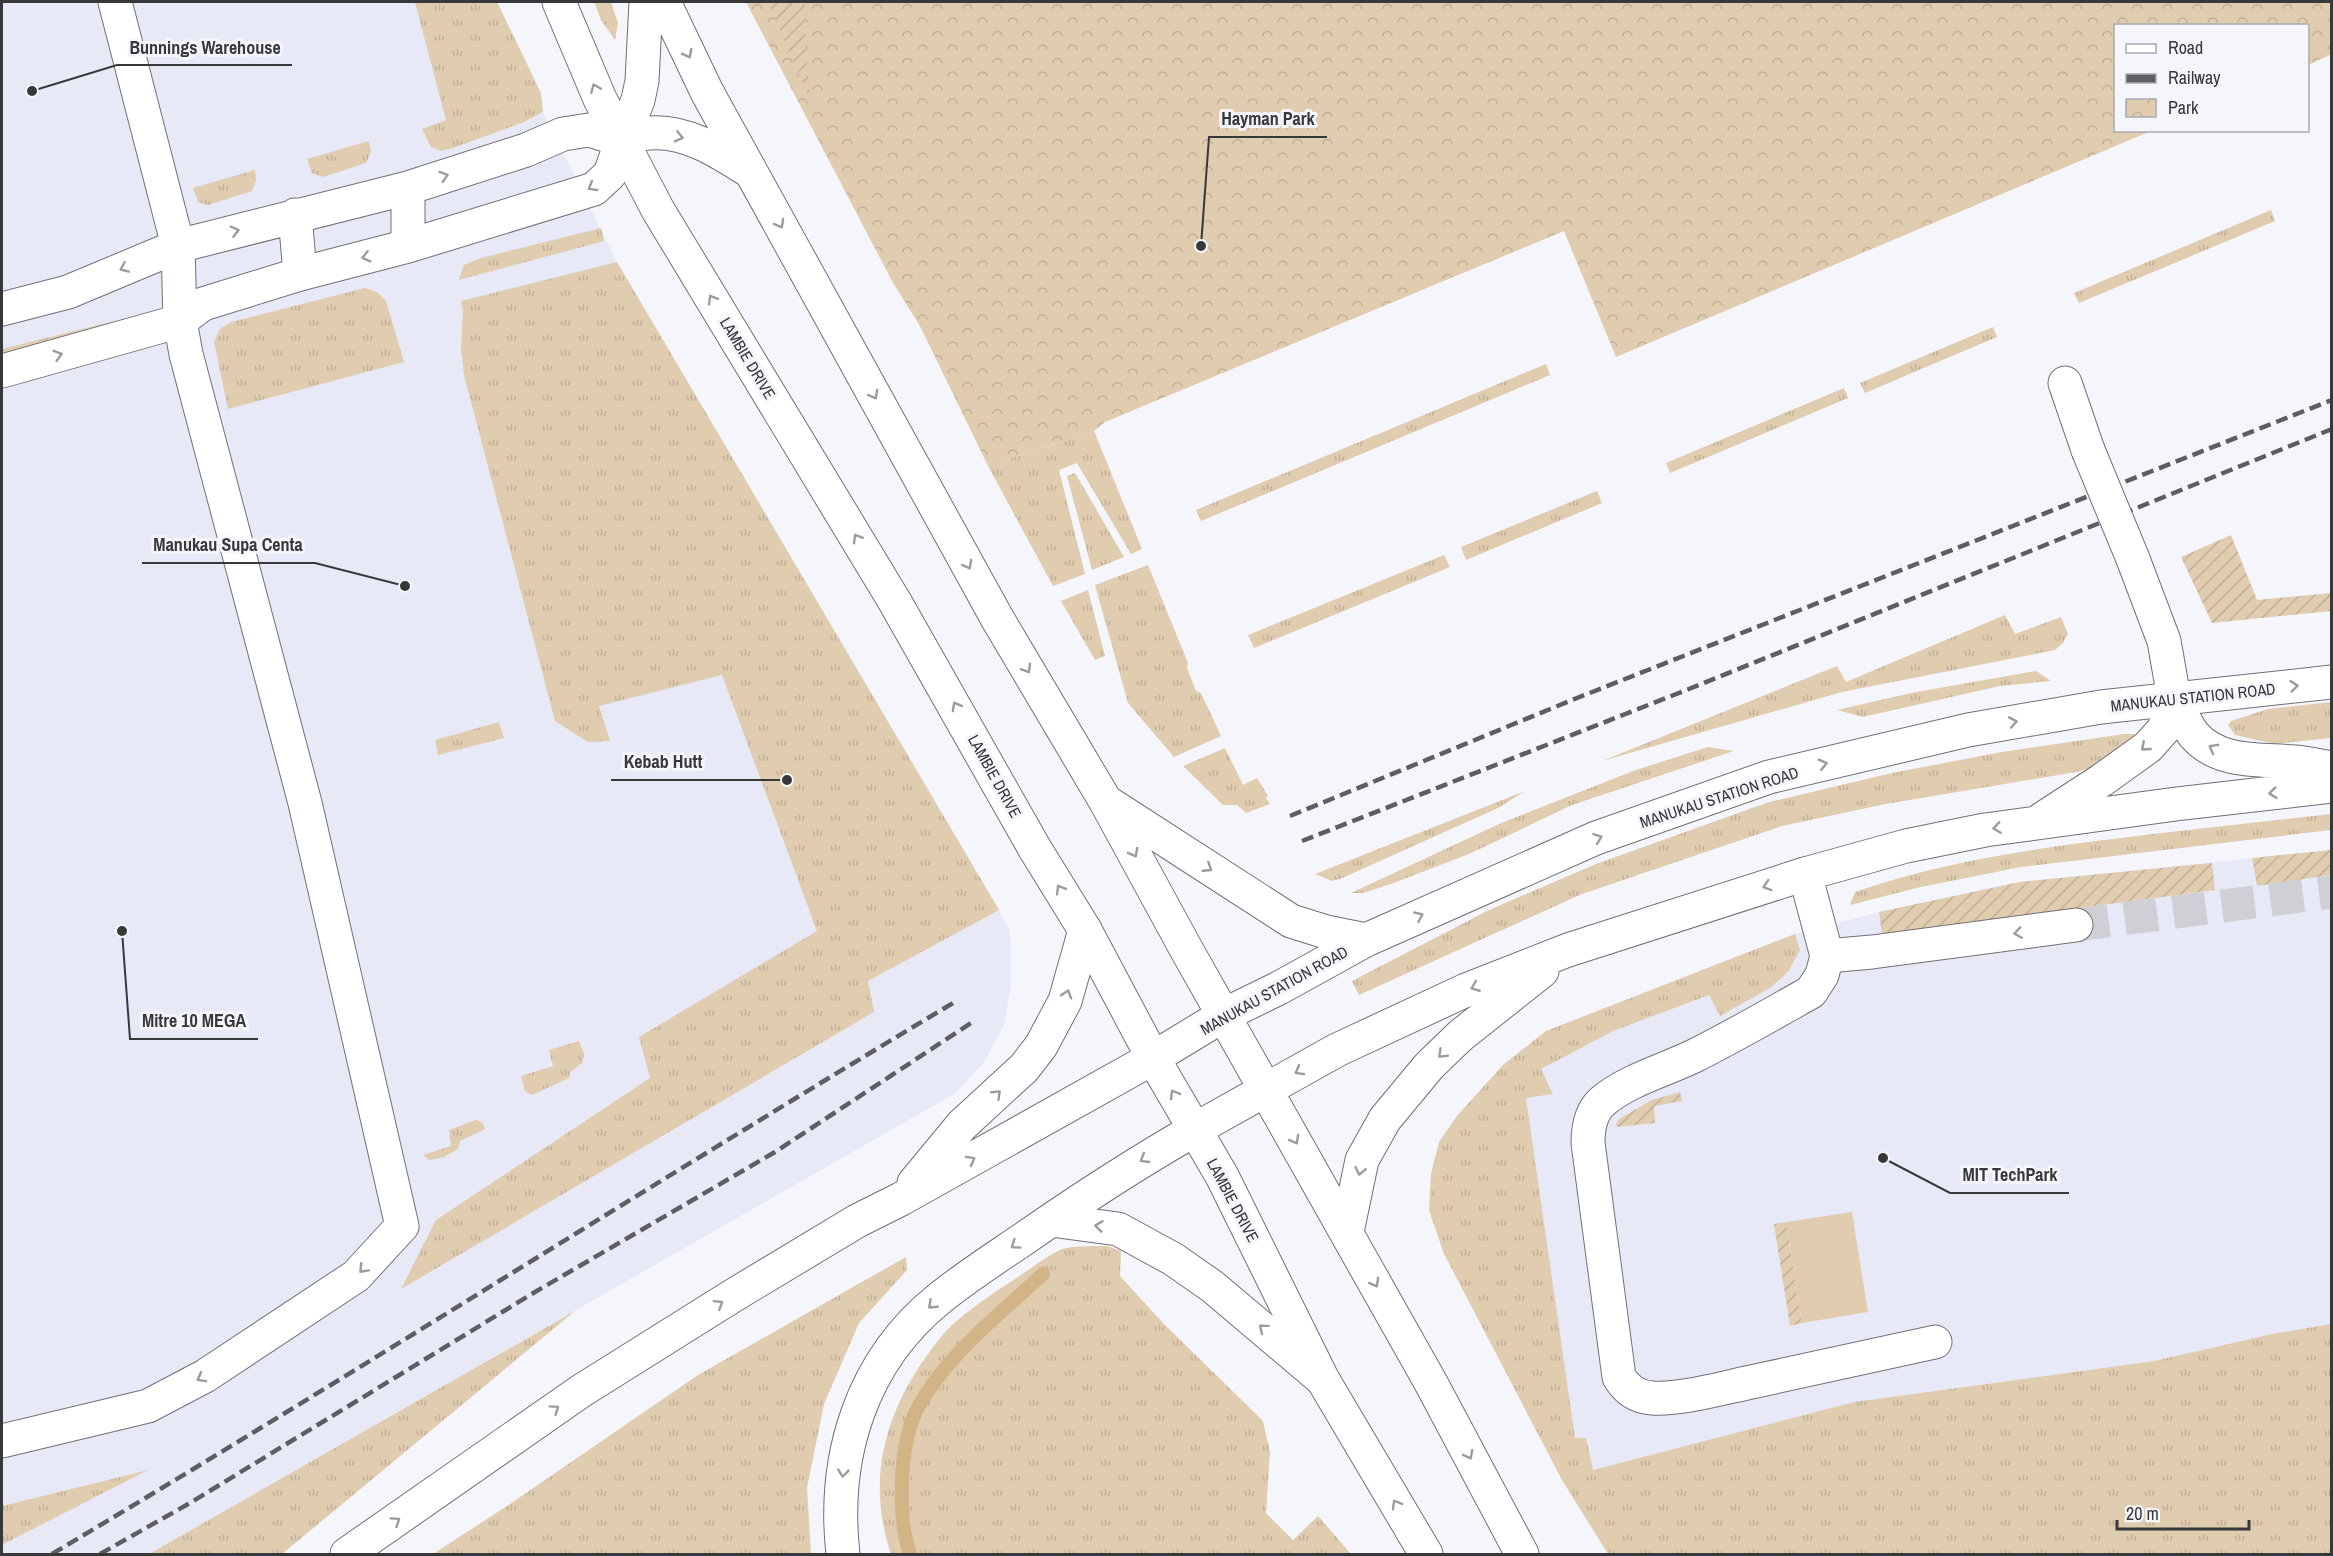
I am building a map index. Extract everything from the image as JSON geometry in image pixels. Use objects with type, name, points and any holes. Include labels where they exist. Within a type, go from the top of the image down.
[{"type":"main road","points":[[2,1441],[147,1406],[205,1376],[356,1276],[402,1226],[305,803],[211,454],[180,321],[178,246],[116,2]]},
{"type":"main road","name":"LAMBIE DRIVE","points":[[559,2],[600,99],[658,210],[896,602],[1035,849],[1085,930],[1153,1058],[1228,1188],[1323,1380],[1426,1554]]},
{"type":"main road","points":[[2,371],[180,321],[203,304],[300,274],[408,246],[594,189],[610,174],[638,100],[642,81],[646,2]]},
{"type":"main road","points":[[664,2],[707,92],[997,618],[1106,802],[1267,1089],[1431,1383],[1522,1554]]},
{"type":"main road","points":[[2,309],[68,292],[178,246],[408,188],[526,150],[563,134],[590,130],[622,140],[649,133],[691,139],[752,172]]},
{"type":"main road","points":[[408,188],[408,246]]},
{"type":"main road","points":[[295,215],[300,274]]},
{"type":"main road","points":[[2065,383],[2088,450],[2133,559],[2163,641],[2174,698],[2194,734],[2210,749],[2225,755],[2256,761],[2294,762],[2331,768]]},
{"type":"main road","name":"MANUKAU STATION ROAD","points":[[347,1554],[581,1391],[857,1221],[901,1199],[1153,1058],[1224,1015],[1279,988],[1366,940],[1596,838],[1769,777],[1968,730],[2101,707],[2331,682]]},
{"type":"main road","points":[[2037,822],[2148,747],[2163,729],[2174,698]]},
{"type":"main road","points":[[843,1554],[841,1538],[843,1469],[850,1434],[883,1359],[907,1328],[939,1298],[1112,1179],[1337,1050],[1466,990],[1568,950],[1804,874],[1906,846],[2037,822],[2331,786]]},
{"type":"main road","points":[[1106,802],[1292,921],[1326,932],[1366,940]]},
{"type":"main road","points":[[1804,874],[1827,956],[1822,975],[1811,992],[1693,1056],[1618,1091],[1601,1102],[1592,1117],[1588,1131],[1588,1143],[1619,1377],[1624,1386],[1635,1394],[1649,1398],[1666,1398],[1935,1342]]},
{"type":"main road","points":[[1827,956],[2076,925]]},
{"type":"main road","points":[[901,1199],[962,1125],[1024,1068],[1041,1046],[1065,1001],[1085,930]]},
{"type":"main road","points":[[1347,1232],[1362,1160],[1385,1119],[1429,1066],[1460,1036],[1568,950]]},
{"type":"main road","points":[[1051,1220],[1118,1229],[1173,1259],[1213,1287],[1323,1380]]},
{"type":"shaded area","points":[[2,2],[497,2],[541,93],[543,112],[617,262],[999,910],[1009,929],[1011,945],[1011,986],[1004,1025],[983,1064],[954,1094],[149,1554],[2,1554],[2,1545],[144,1471],[2,1506]]},
{"type":"shaded area","points":[[2331,850],[2331,1324],[2272,1334],[2154,1361],[1854,1402],[1593,1470],[1444,1254],[1429,1210],[1431,1174],[1439,1142],[1457,1116],[1503,1065],[1546,1031],[1795,934],[1883,911],[2020,882]]},
{"type":"green space","points":[[415,2],[497,2],[541,93],[543,112],[524,122],[453,148],[441,151],[431,147],[422,129],[446,120]]},
{"type":"green space","points":[[594,2],[611,2],[618,23],[615,40],[601,20]]},
{"type":"green space","points":[[746,2],[2331,2],[2332,54],[2309,65],[2309,24],[2114,24],[2114,132],[2149,132],[1616,357],[1564,231],[1105,422],[1094,431],[988,466],[921,328],[892,281]]},
{"type":"green space","points":[[768,2],[805,2],[805,44],[811,102]]},
{"type":"green space","points":[[369,141],[371,152],[366,163],[323,177],[312,173],[307,159]]},
{"type":"green space","points":[[255,170],[256,180],[252,191],[208,205],[198,202],[193,188]]},
{"type":"green space","points":[[2271,210],[2275,221],[2079,303],[2074,293]]},
{"type":"green space","points":[[601,228],[604,241],[459,280],[464,265],[481,258]]},
{"type":"green space","points":[[617,262],[999,910],[868,981],[874,1012],[401,1289],[436,1220],[650,1078],[639,1037],[817,931],[722,675],[599,706],[610,741],[588,742],[555,721],[464,375],[461,347],[463,310],[461,301]]},
{"type":"green space","points":[[365,288],[377,292],[386,301],[404,362],[228,409],[214,342],[220,329],[231,322]]},
{"type":"green space","points":[[118,320],[2,358],[2,349]]},
{"type":"green space","points":[[1993,327],[1997,337],[1865,393],[1860,383]]},
{"type":"green space","points":[[1546,364],[1550,375],[1201,521],[1196,510]]},
{"type":"green space","points":[[1844,388],[1848,398],[1670,473],[1666,463]]},
{"type":"green space","points":[[1094,431],[1142,549],[1131,554],[1077,463],[1059,470],[1085,574],[1053,586],[988,466]]},
{"type":"green space","points":[[1075,473],[1124,557],[1092,570],[1067,476]]},
{"type":"green space","points":[[1597,491],[1602,503],[1466,560],[1461,547]]},
{"type":"green space","points":[[2231,535],[2257,600],[2331,593],[2331,611],[2212,623],[2181,557]]},
{"type":"green space","points":[[1444,555],[1450,567],[1254,648],[1248,635]]},
{"type":"green space","points":[[1148,565],[1188,663],[1187,668],[1196,691],[1201,693],[1221,736],[1174,757],[1128,703],[1095,585]]},
{"type":"green space","points":[[1088,590],[1105,656],[1095,660],[1061,601]]},
{"type":"green space","points":[[2005,615],[2015,634],[2061,617],[2068,634],[2055,650],[1842,692],[1602,761],[1837,666],[1846,682]]},
{"type":"green space","points":[[2036,671],[2051,681],[2000,686],[1863,717],[1837,710],[1911,693]]},
{"type":"green space","points":[[2331,702],[2331,738],[2275,744],[2235,735],[2228,725],[2231,721],[2268,709]]},
{"type":"green space","points":[[499,722],[504,738],[438,755],[435,740]]},
{"type":"green space","points":[[2135,734],[2139,739],[2095,767],[1886,804],[1782,826],[1582,894],[1359,995],[1352,981],[1489,910],[1596,864],[1769,802],[1892,773],[2002,752]]},
{"type":"green space","points":[[1708,747],[1734,751],[1572,805],[1469,854],[1391,884],[1363,893],[1351,893],[1499,824],[1633,771]]},
{"type":"green space","points":[[1225,748],[1243,785],[1257,778],[1270,804],[1246,813],[1237,805],[1223,805],[1183,766]]},
{"type":"green space","points":[[1525,791],[1498,808],[1340,879],[1332,881],[1315,874]]},
{"type":"green space","points":[[2331,814],[2331,830],[2021,867],[1921,887],[1850,905],[1855,892],[1926,871],[1998,856],[2108,840]]},
{"type":"green space","points":[[2331,850],[2331,875],[2257,886],[2252,858]]},
{"type":"green space","points":[[2212,863],[2215,890],[1882,934],[1879,912],[2020,882]]},
{"type":"green space","points":[[1795,934],[1800,950],[1788,972],[1770,988],[1720,1016],[1709,995],[1613,1031],[1541,1069],[1553,1094],[1526,1098],[1575,1438],[1586,1438],[1593,1470],[1854,1402],[2154,1361],[2272,1334],[2331,1324],[2331,1554],[1608,1554],[1562,1480],[1444,1254],[1429,1210],[1431,1174],[1439,1142],[1457,1116],[1503,1065],[1546,1031]]},
{"type":"green space","points":[[579,1041],[584,1054],[582,1063],[570,1072],[569,1078],[532,1095],[525,1091],[521,1076],[553,1066],[549,1050]]},
{"type":"green space","points":[[1680,1092],[1682,1101],[1654,1106],[1655,1123],[1617,1127],[1619,1119],[1652,1100]]},
{"type":"green space","points":[[476,1120],[482,1122],[485,1129],[460,1141],[458,1149],[444,1157],[429,1160],[423,1155],[451,1146],[449,1130]]},
{"type":"green space","points":[[1852,1212],[1868,1312],[1802,1323],[1786,1222]]},
{"type":"green space","points":[[1786,1222],[1802,1323],[1790,1326],[1774,1224]]},
{"type":"green space","points":[[1107,1246],[1121,1251],[1120,1276],[1164,1324],[1263,1421],[1270,1452],[1266,1513],[1293,1540],[1318,1516],[1351,1554],[891,1554],[883,1524],[880,1496],[881,1468],[886,1440],[895,1414],[922,1363],[955,1322],[1047,1257],[1066,1248]]},
{"type":"green space","points":[[906,1257],[907,1270],[859,1323],[824,1404],[807,1488],[811,1554],[433,1554],[698,1375]]},
{"type":"green space","points":[[575,1311],[282,1554],[149,1554]]},
{"type":"green space","points":[[148,1470],[2,1545],[2,1506]]},
{"type":"waterway","points":[[910,1554],[903,1519],[902,1474],[908,1436],[916,1411],[928,1391],[957,1355],[1043,1274]]},
{"type":"tunnel","points":[[2076,925],[2332,892]]},
{"type":"railway","points":[[1290,816],[1577,698],[2332,400]]},
{"type":"railway","points":[[1302,841],[1689,689],[2332,429]]},
{"type":"railway","points":[[52,1554],[958,1000]]},
{"type":"railway","points":[[100,1554],[190,1503],[535,1292],[775,1152],[971,1023]]},
{"type":"place","name":"Bunnings Warehouse","points":[[32,91]]},
{"type":"place","name":"Hayman Park","points":[[1201,246]]},
{"type":"place","name":"Manukau Supa Centa","points":[[405,586]]},
{"type":"place","name":"Kebab Hutt","points":[[787,780]]},
{"type":"place","name":"Mitre 10 MEGA","points":[[122,931]]},
{"type":"place","name":"MIT TechPark","points":[[1883,1158]]}]
